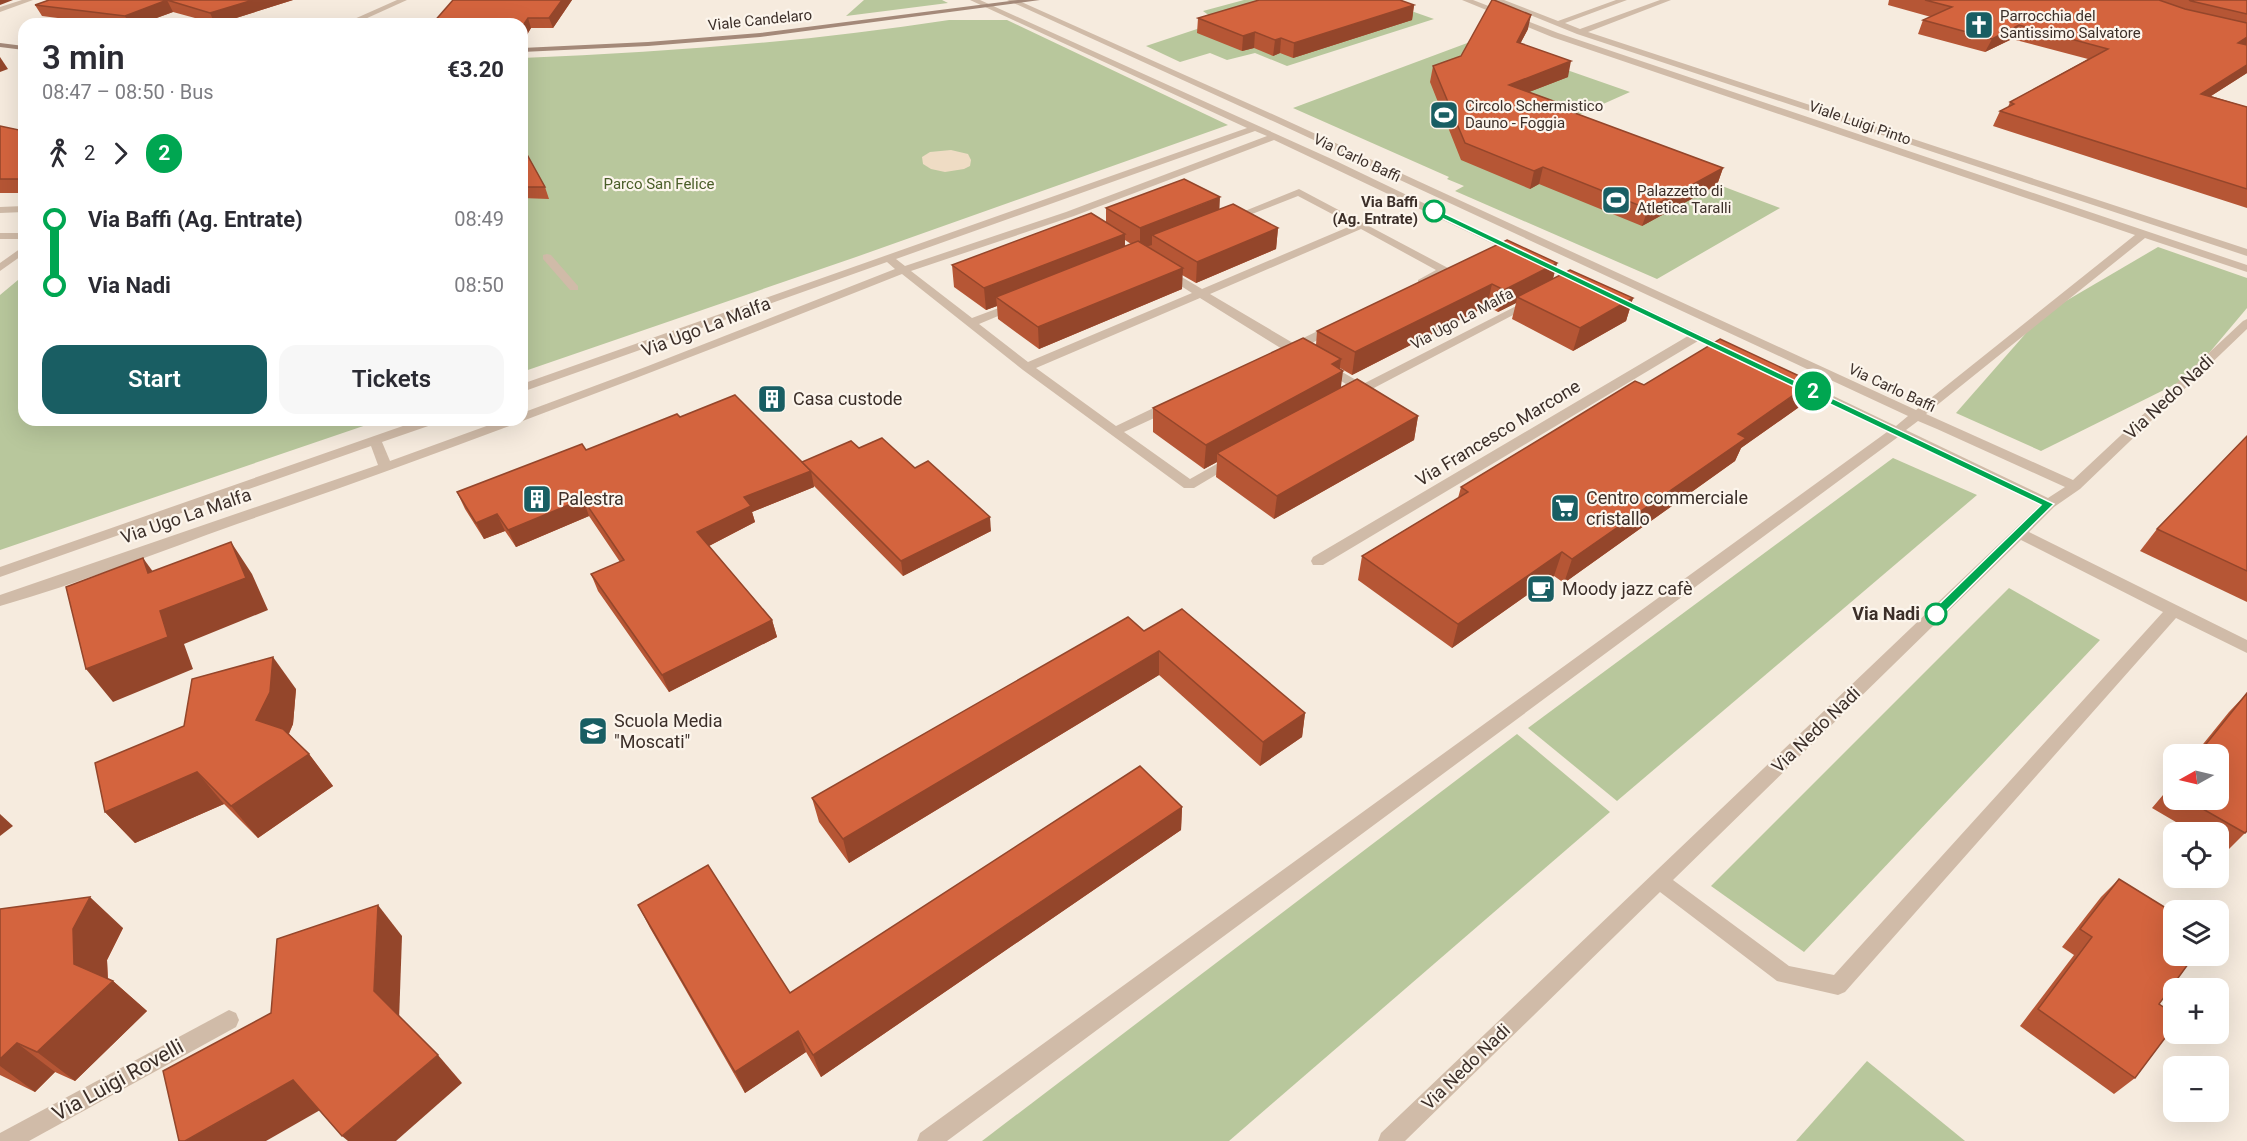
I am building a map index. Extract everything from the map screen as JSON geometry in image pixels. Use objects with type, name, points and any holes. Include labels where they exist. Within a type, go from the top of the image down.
[{"type":"main road","name":"Viale Candelaro","points":[[528,50],[648,44],[760,35],[1036,0]]},
{"type":"main road","points":[[0,45],[18,47]]},
{"type":"street","points":[[0,10],[29,0]]},
{"type":"street","points":[[361,18],[404,0]]},
{"type":"street","name":"Via Carlo Baffi","points":[[974,0],[1296,147],[1570,281],[1601,291],[1739,356]]},
{"type":"street","name":"Viale Luigi Pinto","points":[[1466,0],[1555,35],[2247,269]]},
{"type":"street","points":[[1482,6],[1496,0]]},
{"type":"street","name":"Viale Luigi Pinto","points":[[1496,0],[1580,32],[2247,253]]},
{"type":"street","points":[[1559,23],[1623,0]]},
{"type":"street","points":[[1580,32],[1667,0]]},
{"type":"street","name":"Via Carlo Baffi","points":[[1015,1],[1317,137],[1916,416],[2075,486]]},
{"type":"street","points":[[1220,112],[1242,104]]},
{"type":"street","name":"Via Ugo La Malfa","points":[[528,386],[1255,128]]},
{"type":"street","name":"Via Ugo La Malfa","points":[[528,415],[652,369],[903,270],[1075,217],[1273,137]]},
{"type":"street","points":[[1296,147],[1317,137]]},
{"type":"street","points":[[1902,153],[1915,143]]},
{"type":"street","points":[[1149,167],[1167,178]]},
{"type":"street","points":[[1214,226],[1299,192],[1444,270],[1414,286]]},
{"type":"street","points":[[0,210],[18,209]]},
{"type":"street","points":[[1027,367],[1360,226]]},
{"type":"street","points":[[927,1141],[1513,715],[1897,431],[2143,234]]},
{"type":"street","points":[[0,236],[18,236]]},
{"type":"street","points":[[0,268],[18,254]]},
{"type":"street","points":[[547,257],[574,288]]},
{"type":"street","points":[[889,259],[1027,367],[1189,485],[1250,451]]},
{"type":"street","points":[[1160,268],[1287,350],[1382,400]]},
{"type":"street","name":"Via Ugo La Malfa","points":[[1342,401],[1544,295]]},
{"type":"street","points":[[971,323],[1024,302]]},
{"type":"street","points":[[1287,350],[1343,322]]},
{"type":"street","name":"Via Nedo Nadi","points":[[1389,1141],[2049,504],[2075,486],[2247,323]]},
{"type":"street","name":"Via Francesco Marcone","points":[[1318,561],[1697,336]]},
{"type":"street","points":[[1781,376],[2049,504]]},
{"type":"street","points":[[1115,431],[1178,402]]},
{"type":"street","name":"Via Ugo La Malfa","points":[[0,572],[415,426]]},
{"type":"street","name":"Via Ugo La Malfa","points":[[0,601],[498,426]]},
{"type":"street","points":[[375,440],[385,467]]},
{"type":"street","points":[[2019,533],[2247,647]]},
{"type":"street","points":[[1660,881],[1784,974],[1838,985],[2174,610]]},
{"type":"street","name":"Via Luigi Rovelli","points":[[7,1141],[229,1020]]},
{"type":"green space","points":[[864,0],[942,0],[948,3],[846,16]]},
{"type":"green space","points":[[1244,0],[1380,0],[1434,19],[1287,66],[1255,53],[1227,60],[1210,53],[1180,62],[1146,46],[1218,22],[1203,11]]},
{"type":"green space","name":"Parco San Felice","points":[[949,20],[1007,20],[1228,125],[528,370],[528,58],[736,45]]},
{"type":"green space","points":[[1478,39],[1630,92],[1565,121],[1590,136],[1780,208],[1657,279],[1455,191],[1464,186],[1447,179],[1449,177],[1293,108]]},
{"type":"green space","points":[[2158,247],[2247,278],[2247,308],[2188,378],[2041,451],[1956,413],[2042,315]]},
{"type":"green space","points":[[18,280],[18,426],[363,426],[0,550],[0,295]]},
{"type":"green space","points":[[1893,458],[1977,495],[1617,801],[1528,728]]},
{"type":"green space","points":[[2009,588],[2100,640],[1804,952],[1711,886]]},
{"type":"green space","points":[[1517,734],[1610,812],[1229,1141],[982,1141]]},
{"type":"green space","points":[[1867,1061],[1965,1141],[1796,1141]]},
{"type":"shaded area","points":[[951,150],[968,154],[971,160],[970,166],[945,172],[931,169],[923,164],[922,157],[930,152]]},
{"type":"building","points":[[49,0],[167,0],[125,16],[35,5]]},
{"type":"building","points":[[167,0],[253,0],[210,13]]},
{"type":"building","points":[[453,0],[562,0],[549,18],[437,18]]},
{"type":"building","points":[[1259,0],[1400,0],[1414,5],[1294,43],[1281,38],[1275,40],[1255,32],[1243,36],[1198,18]]},
{"type":"building","points":[[1492,0],[1531,15],[1517,42],[1571,61],[1509,85],[1570,107],[1564,109],[1723,168],[1648,209],[1543,167],[1534,171],[1465,143],[1433,66],[1461,56]]},
{"type":"building","points":[[1925,0],[2159,0],[2185,9],[2247,23],[2247,37],[2238,43],[2247,45],[2247,65],[2201,94],[2247,107],[2247,189],[2000,111],[2014,104],[2010,102],[2108,49],[2019,25],[1992,39],[1923,20],[1952,7]]},
{"type":"building","points":[[2189,0],[2247,0],[2247,14],[2191,1]]},
{"type":"building","points":[[0,126],[18,130],[18,179],[0,179]]},
{"type":"building","points":[[528,156],[545,187],[528,187]]},
{"type":"building","points":[[1184,179],[1220,197],[1140,228],[1106,208]]},
{"type":"building","points":[[1233,204],[1278,228],[1197,262],[1152,235]]},
{"type":"building","points":[[1091,213],[1125,234],[984,288],[952,265]]},
{"type":"building","points":[[1507,240],[1557,263],[1504,290],[1492,284],[1355,352],[1317,331]]},
{"type":"building","points":[[1138,241],[1183,268],[1038,327],[996,297]]},
{"type":"building","points":[[1570,270],[1633,298],[1580,328],[1517,297]]},
{"type":"building","points":[[1303,338],[1341,359],[1332,364],[1343,371],[1206,445],[1153,408]]},
{"type":"building","name":"Centro commerciale cristallo","points":[[1720,339],[1812,382],[1738,434],[1746,438],[1572,559],[1562,552],[1458,624],[1362,556],[1468,492],[1461,487],[1635,381],[1644,385]]},
{"type":"building","points":[[1357,379],[1418,416],[1277,496],[1217,453]]},
{"type":"building","points":[[735,395],[811,471],[744,497],[751,506],[697,532],[772,620],[662,675],[591,574],[624,560],[583,499],[508,530],[497,514],[476,523],[457,492],[582,444],[586,450],[677,414],[680,417]]},
{"type":"building","points":[[2247,436],[2247,571],[2157,529]]},
{"type":"building","points":[[882,438],[915,468],[928,461],[990,517],[901,561],[802,462],[851,441],[859,448]]},
{"type":"building","points":[[231,542],[246,578],[160,611],[168,637],[86,669],[66,587],[143,558],[148,573]]},
{"type":"building","points":[[1182,609],[1305,713],[1263,742],[1159,651],[843,839],[812,798],[1128,617],[1144,631]]},
{"type":"building","points":[[273,657],[270,692],[256,720],[283,729],[309,754],[231,806],[197,772],[105,812],[95,763],[184,726],[192,679]]},
{"type":"building","points":[[2247,693],[2247,831],[2245,833],[2205,810],[2229,810],[2229,744],[2206,744]]},
{"type":"building","points":[[1140,766],[1182,807],[813,1055],[798,1031],[735,1072],[638,905],[708,865],[790,993]]},
{"type":"building","points":[[2119,879],[2163,906],[2163,966],[2187,966],[2178,978],[2163,978],[2163,999],[2159,1004],[2163,1007],[2163,1041],[2135,1078],[2038,1009],[2092,937],[2080,929]]},
{"type":"building","points":[[90,897],[73,929],[74,964],[113,981],[37,1052],[17,1043],[0,1059],[0,909]]},
{"type":"building","points":[[378,905],[374,991],[438,1055],[342,1136],[293,1080],[185,1141],[179,1141],[163,1071],[271,1013],[277,939]]},
{"type":"bus line","name":"2","points":[[1434,211],[2049,504],[1936,614]]},
{"type":"place","name":"Parrocchia del Santissimo Salvatore","points":[[1979,25]]},
{"type":"place","name":"Circolo Schermistico Dauno - Foggia","points":[[1444,115]]},
{"type":"place","name":"Palazzetto di Atletica Taralli","points":[[1616,200]]},
{"type":"place","name":"Via Baffi (Ag. Entrate)","points":[[1434,211]]},
{"type":"place","name":"Casa custode","points":[[772,399]]},
{"type":"place","name":"Palestra","points":[[537,499]]},
{"type":"place","name":"Centro commerciale cristallo","points":[[1565,508]]},
{"type":"place","name":"Moody jazz cafè","points":[[1541,589]]},
{"type":"place","name":"Via Nadi","points":[[1936,614]]},
{"type":"place","name":"Scuola Media \"Moscati\"","points":[[593,731]]}]
